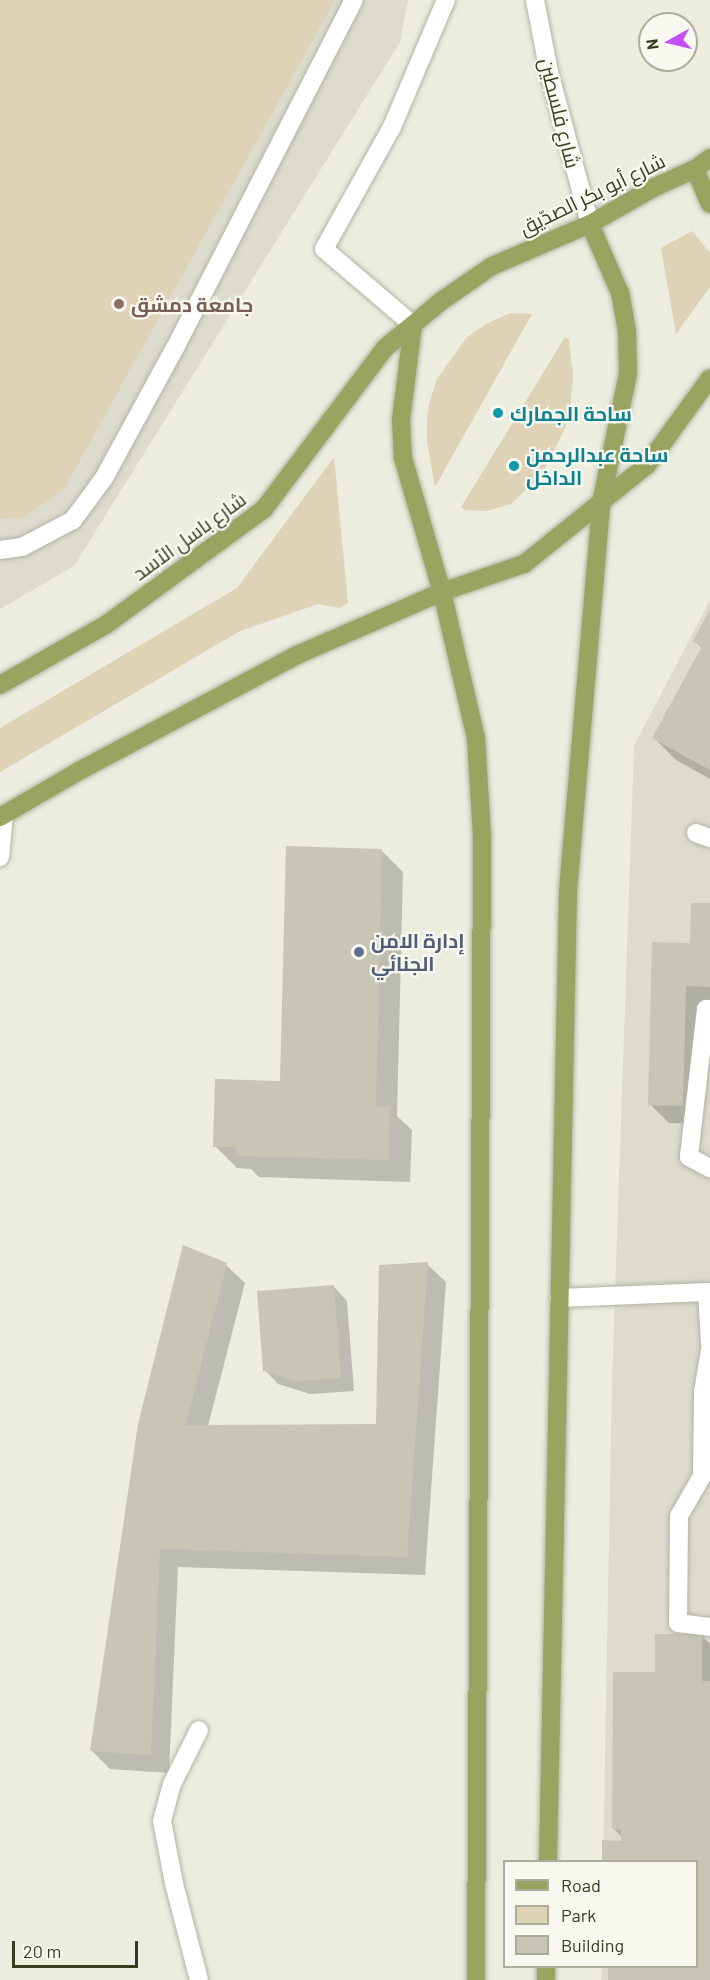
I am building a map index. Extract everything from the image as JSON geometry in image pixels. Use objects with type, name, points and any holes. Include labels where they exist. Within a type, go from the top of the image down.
[{"type":"main road","name":"شارع أبو بكر الصدّيق","points":[[412,325],[440,302],[492,266],[590,224],[653,188],[695,169],[710,158]]},
{"type":"main road","points":[[695,169],[710,204]]},
{"type":"main road","points":[[548,1860],[568,891],[601,503],[628,374],[627,331],[620,293],[590,224]]},
{"type":"main road","points":[[412,325],[401,420],[403,458],[442,592],[476,738],[482,836],[476,1980]]},
{"type":"main road","name":"شارع باسل الأسد","points":[[0,685],[107,624],[264,509],[385,348],[412,325]]},
{"type":"main road","points":[[2,816],[79,771],[297,654],[442,592],[524,564],[647,465],[710,378]]},
{"type":"street","points":[[0,550],[22,547],[73,520],[104,478],[175,348],[354,0]]},
{"type":"street","points":[[412,325],[324,249],[392,128],[446,0]]},
{"type":"street","name":"شارع فلسطين","points":[[535,0],[549,72],[590,224]]},
{"type":"street","points":[[0,857],[2,816]]},
{"type":"street","points":[[710,1009],[706,1009],[689,1157],[710,1168]]},
{"type":"street","points":[[559,1298],[708,1292],[710,1344]]},
{"type":"street","points":[[710,1350],[703,1392],[706,1480],[679,1516],[678,1623],[710,1627]]},
{"type":"street","points":[[199,1730],[172,1784],[162,1821],[174,1883],[199,1980]]},
{"type":"shaded area","name":"جامعة دمشق","points":[[0,0],[408,0],[400,42],[74,566],[0,609]]},
{"type":"shaded area","points":[[710,600],[710,1980],[601,1980],[602,1968],[698,1968],[698,1860],[603,1860],[612,1381],[634,746]]},
{"type":"green space","name":"جامعة دمشق","points":[[0,0],[335,0],[64,489],[23,518],[0,519]]},
{"type":"green space","points":[[692,231],[710,253],[710,287],[676,334],[661,248]]},
{"type":"green space","points":[[510,313],[532,314],[435,487],[427,442],[427,423],[429,404],[437,379],[467,337],[486,324]]},
{"type":"green space","points":[[565,337],[569,340],[573,376],[571,400],[566,426],[548,463],[539,477],[511,504],[487,511],[465,510],[461,507]]},
{"type":"green space","points":[[334,457],[348,603],[339,608],[318,604],[240,631],[0,772],[0,728],[237,588]]},
{"type":"building","points":[[710,609],[710,770],[652,738],[702,646],[693,641]]},
{"type":"building","points":[[286,846],[382,849],[376,1106],[390,1107],[389,1160],[236,1156],[236,1147],[213,1147],[215,1079],[280,1081]]},
{"type":"building","points":[[691,903],[710,903],[710,987],[686,986],[683,1106],[648,1105],[652,942],[690,943]]},
{"type":"building","points":[[183,1245],[227,1263],[186,1425],[376,1424],[379,1265],[428,1262],[407,1557],[160,1549],[151,1755],[90,1751],[138,1424]]},
{"type":"building","points":[[334,1285],[341,1378],[296,1381],[263,1371],[257,1291]]},
{"type":"building","points":[[655,1634],[702,1634],[702,1681],[710,1681],[710,1980],[608,1980],[608,1968],[698,1968],[698,1860],[602,1860],[602,1840],[621,1841],[621,1830],[612,1829],[613,1672],[655,1672]]},
{"type":"place","name":"جامعة دمشق","points":[[119,304]]},
{"type":"place","name":"ساحة الجمارك","points":[[498,413]]},
{"type":"place","name":"ساحة عبدالرحمن الداخل","points":[[514,466]]},
{"type":"place","name":"إدارة الامن الجنائي","points":[[359,952]]}]
